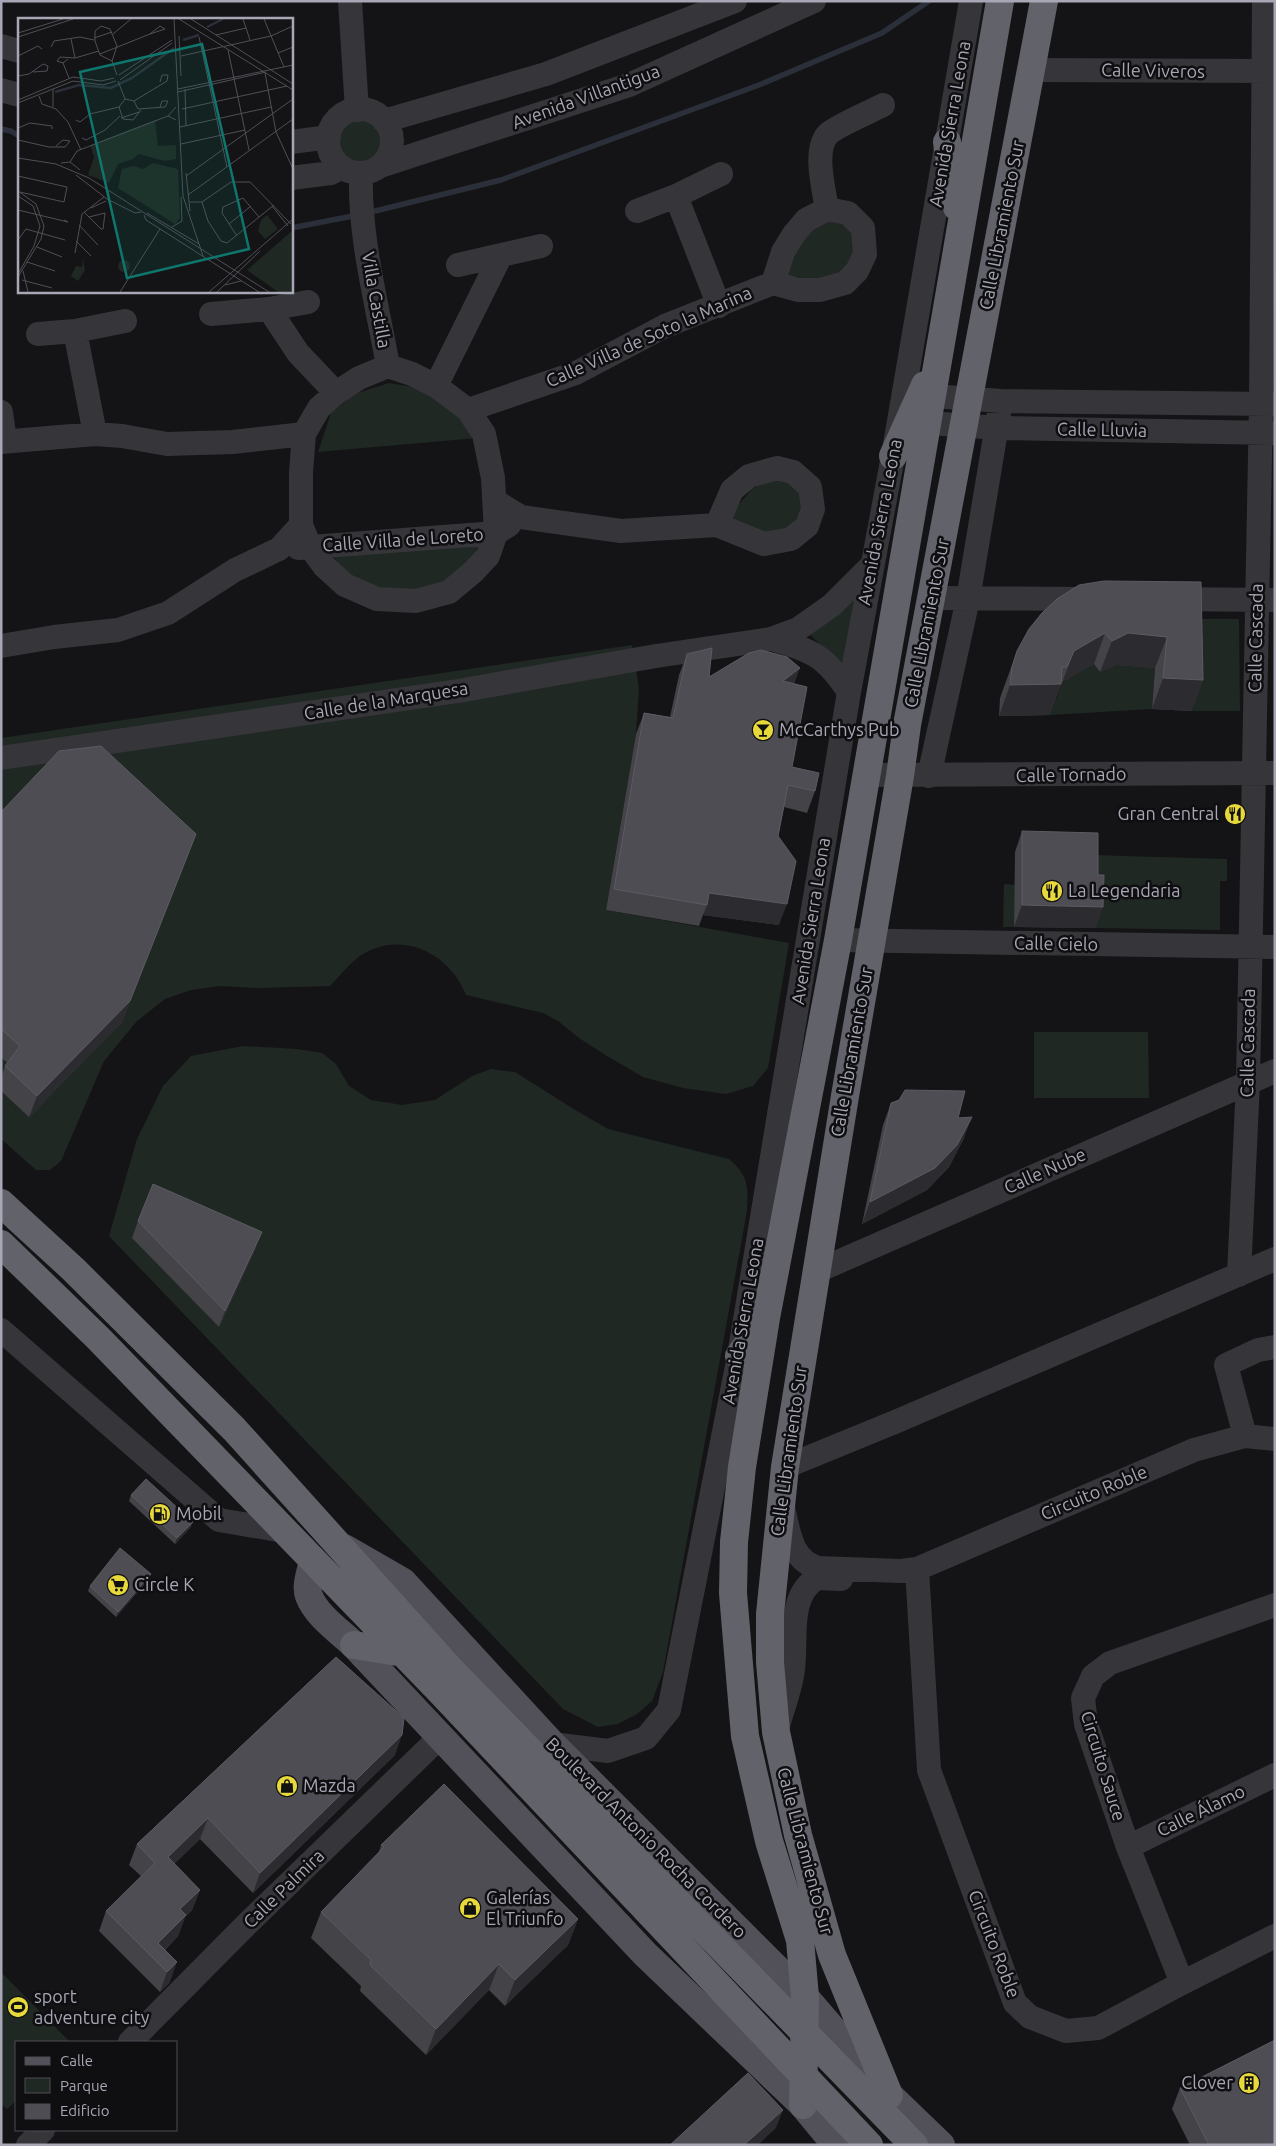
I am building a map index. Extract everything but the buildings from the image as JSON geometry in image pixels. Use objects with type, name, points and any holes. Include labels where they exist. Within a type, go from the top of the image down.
[{"type":"highway","name":"Calle Libramiento Sur","points":[[803,2105],[805,1997],[800,1940],[769,1841],[745,1736],[733,1593],[734,1542],[742,1468],[766,1318],[838,940],[929,423],[1000,1]]},
{"type":"highway","name":"Calle Libramiento Sur","points":[[889,2095],[832,1955],[798,1835],[776,1732],[770,1662],[770,1614],[785,1467],[815,1272],[900,776],[907,725],[933,598],[968,399],[1044,2]]},
{"type":"highway","points":[[947,142],[961,230]]},
{"type":"highway","points":[[893,456],[941,349]]},
{"type":"highway","points":[[1,1203],[73,1269],[234,1429],[341,1546],[442,1677],[869,2145]]},
{"type":"highway","points":[[1,1244],[98,1338],[404,1653],[442,1677],[914,2145]]},
{"type":"highway","points":[[739,1356],[766,1318]]},
{"type":"highway","points":[[354,1645],[404,1653]]},
{"type":"main road","name":"Boulevard Antonio Rocha Cordero","points":[[341,1546],[403,1582],[552,1744],[805,1997],[889,2095],[941,2145]]},
{"type":"main road","points":[[313,1561],[309,1577],[308,1595],[321,1614],[354,1645],[645,1954],[803,2105],[836,2145]]},
{"type":"street","points":[[350,1],[357,110]]},
{"type":"street","name":"Avenida Villantigua","points":[[384,121],[546,74],[735,1]]},
{"type":"street","name":"Avenida Villantigua","points":[[292,178],[331,172],[361,175],[629,85],[814,1]]},
{"type":"street","name":"Calle Cascada","points":[[1239,1275],[1248,1082],[1250,946],[1264,773],[1268,433],[1268,72],[1264,1]]},
{"type":"street","name":"Avenida Sierra Leona","points":[[552,1744],[608,1751],[646,1738],[670,1710],[739,1356],[849,692],[893,456],[969,9]]},
{"type":"street","points":[[1,46],[18,51]]},
{"type":"street","name":"Calle Viveros","points":[[1032,70],[1268,72]]},
{"type":"street","points":[[1,90],[18,95]]},
{"type":"street","points":[[827,210],[820,157],[822,143],[829,133],[883,106]]},
{"type":"street","points":[[357,110],[367,110],[377,114],[384,121],[390,130],[392,139],[391,150],[361,175],[331,154],[329,137],[334,124],[343,114],[357,110]]},
{"type":"street","points":[[292,142],[329,137]]},
{"type":"street","points":[[637,212],[722,174]]},
{"type":"street","name":"Villa Castilla","points":[[361,175],[364,234],[388,366]]},
{"type":"street","points":[[676,196],[720,306]]},
{"type":"street","name":"Calle Villa de Soto la Marina","points":[[468,410],[576,373],[666,326],[720,306],[773,283],[798,290],[820,290],[845,282],[857,271],[865,254],[863,228],[848,213],[827,210],[806,220],[794,234],[783,252],[773,283]]},
{"type":"street","points":[[458,265],[541,246]]},
{"type":"street","points":[[436,386],[501,255]]},
{"type":"street","points":[[211,314],[269,309],[308,302]]},
{"type":"street","points":[[269,309],[298,353],[336,393]]},
{"type":"street","points":[[38,334],[74,331],[125,322]]},
{"type":"street","points":[[74,331],[95,434]]},
{"type":"street","points":[[388,366],[412,374],[436,386],[468,410],[484,434],[493,478],[496,533],[488,556],[449,592],[416,601],[377,599],[345,585],[324,566],[310,547],[301,525],[300,472],[304,434],[318,408],[336,393],[359,378],[388,366]]},
{"type":"street","name":"Calle Lluvia","points":[[933,396],[1002,401],[1268,404]]},
{"type":"street","points":[[929,776],[968,599],[1002,401]]},
{"type":"street","points":[[1,412],[3,441],[95,434],[122,436],[167,444],[233,442],[304,434]]},
{"type":"street","name":"Calle Lluvia","points":[[929,423],[998,428],[1268,433]]},
{"type":"street","points":[[495,501],[520,517],[621,531],[717,525]]},
{"type":"street","points":[[496,533],[520,517]]},
{"type":"street","points":[[1,646],[54,637],[118,630],[168,613],[235,570],[279,548],[301,525]]},
{"type":"street","name":"Calle Villa de Loreto","points":[[279,548],[496,533]]},
{"type":"street","name":"Calle de la Marquesa","points":[[1,758],[458,691],[771,638],[798,629],[832,605],[872,565]]},
{"type":"street","points":[[933,598],[1107,599]]},
{"type":"street","points":[[1147,599],[1266,600]]},
{"type":"street","name":"Calle de la Marquesa","points":[[771,638],[800,647],[822,658],[836,672],[849,692]]},
{"type":"street","name":"Calle Tornado","points":[[867,775],[1264,773]]},
{"type":"street","name":"Calle Cielo","points":[[838,940],[1275,947]]},
{"type":"street","name":"Calle Nube","points":[[815,1272],[1275,1071]]},
{"type":"street","points":[[785,1467],[895,1422],[1275,1259]]},
{"type":"street","points":[[1,1330],[219,1520],[284,1531]]},
{"type":"street","points":[[1245,1436],[1226,1365],[1258,1350],[1275,1348]]},
{"type":"street","name":"Circuito Roble","points":[[781,1502],[794,1550],[800,1559],[817,1573],[917,1569],[1194,1450],[1245,1436],[1275,1439]]},
{"type":"street","name":"Circuito Roble","points":[[917,1569],[929,1770],[1015,2003],[1030,2017],[1066,2031],[1098,2028],[1182,1982],[1275,1936]]},
{"type":"street","points":[[776,1732],[793,1671],[798,1600],[817,1573],[883,1580],[901,1585],[919,1603]]},
{"type":"street","name":"Circuito Sauce","points":[[1182,1982],[1128,1847],[1086,1724],[1083,1698],[1093,1676],[1110,1663],[1275,1605]]},
{"type":"street","name":"Calle Palmira","points":[[131,2041],[248,1923],[440,1737]]},
{"type":"street","name":"Calle Álamo","points":[[1128,1847],[1275,1775]]},
{"type":"street","points":[[28,2145],[42,2131]]},
{"type":"green space","points":[[356,116],[366,116],[379,123],[386,136],[386,146],[379,159],[366,166],[356,166],[347,162],[340,155],[336,146],[336,136],[340,127],[347,120]]},
{"type":"green space","points":[[829,220],[844,222],[858,231],[852,269],[821,280],[784,276],[795,251],[810,228]]},
{"type":"green space","points":[[389,383],[431,390],[464,415],[477,438],[318,452],[331,413],[354,394]]},
{"type":"green space","points":[[775,477],[793,481],[805,496],[804,517],[790,530],[761,533],[735,526],[731,514],[752,489]]},
{"type":"green space","points":[[481,541],[470,566],[448,584],[419,594],[367,587],[343,569],[331,554]]},
{"type":"green space","points":[[857,597],[845,668],[808,633]]},
{"type":"green space","points":[[1191,619],[1239,619],[1240,711],[1191,711]]},
{"type":"green space","points":[[632,645],[639,689],[636,734],[606,910],[789,943],[768,1068],[753,1086],[726,1094],[683,1088],[643,1077],[607,1056],[579,1038],[558,1021],[543,1013],[466,995],[459,980],[437,958],[424,950],[394,945],[379,947],[363,954],[330,986],[258,988],[220,986],[191,990],[165,999],[137,1021],[104,1061],[61,1161],[50,1170],[36,1170],[1,1139],[1,738]]},
{"type":"green space","points":[[1094,664],[1100,672],[1116,665],[1155,668],[1152,709],[1049,715],[1051,698],[1056,699],[1064,677],[1069,678]]},
{"type":"green space","points":[[1091,855],[1227,859],[1227,881],[1220,881],[1220,930],[1096,928],[1096,897]]},
{"type":"green space","points":[[1004,884],[1015,885],[1014,927],[1003,927]]},
{"type":"green space","points":[[1034,1032],[1148,1032],[1149,1098],[1034,1098]]},
{"type":"green space","points":[[243,1046],[297,1049],[322,1053],[336,1064],[349,1086],[371,1100],[402,1105],[435,1100],[472,1076],[491,1069],[515,1072],[608,1129],[729,1159],[736,1165],[744,1177],[747,1188],[747,1211],[663,1672],[652,1701],[637,1714],[618,1724],[598,1727],[563,1709],[109,1236],[137,1139],[163,1086],[191,1056]]},
{"type":"green space","name":"sport adventure city","points":[[1,1972],[69,2041],[15,2041],[15,2102],[7,2109],[1,2104]]},
{"type":"waterway","points":[[367,213],[501,180],[759,85],[882,33],[929,1]]},
{"type":"waterway","points":[[1,129],[11,131],[18,135]]},
{"type":"waterway","points":[[292,228],[358,215]]},
{"type":"place","name":"McCarthys Pub","points":[[763,730]]},
{"type":"place","name":"Gran Central","points":[[1235,814]]},
{"type":"place","name":"La Legendaria","points":[[1052,891]]},
{"type":"place","name":"Mobil","points":[[160,1514]]},
{"type":"place","name":"Circle K","points":[[118,1585]]},
{"type":"place","name":"Mazda","points":[[287,1786]]},
{"type":"place","name":"Galerías El Triunfo","points":[[470,1908]]},
{"type":"place","name":"sport adventure city","points":[[18,2007]]},
{"type":"place","name":"Clover","points":[[1249,2083]]}]
